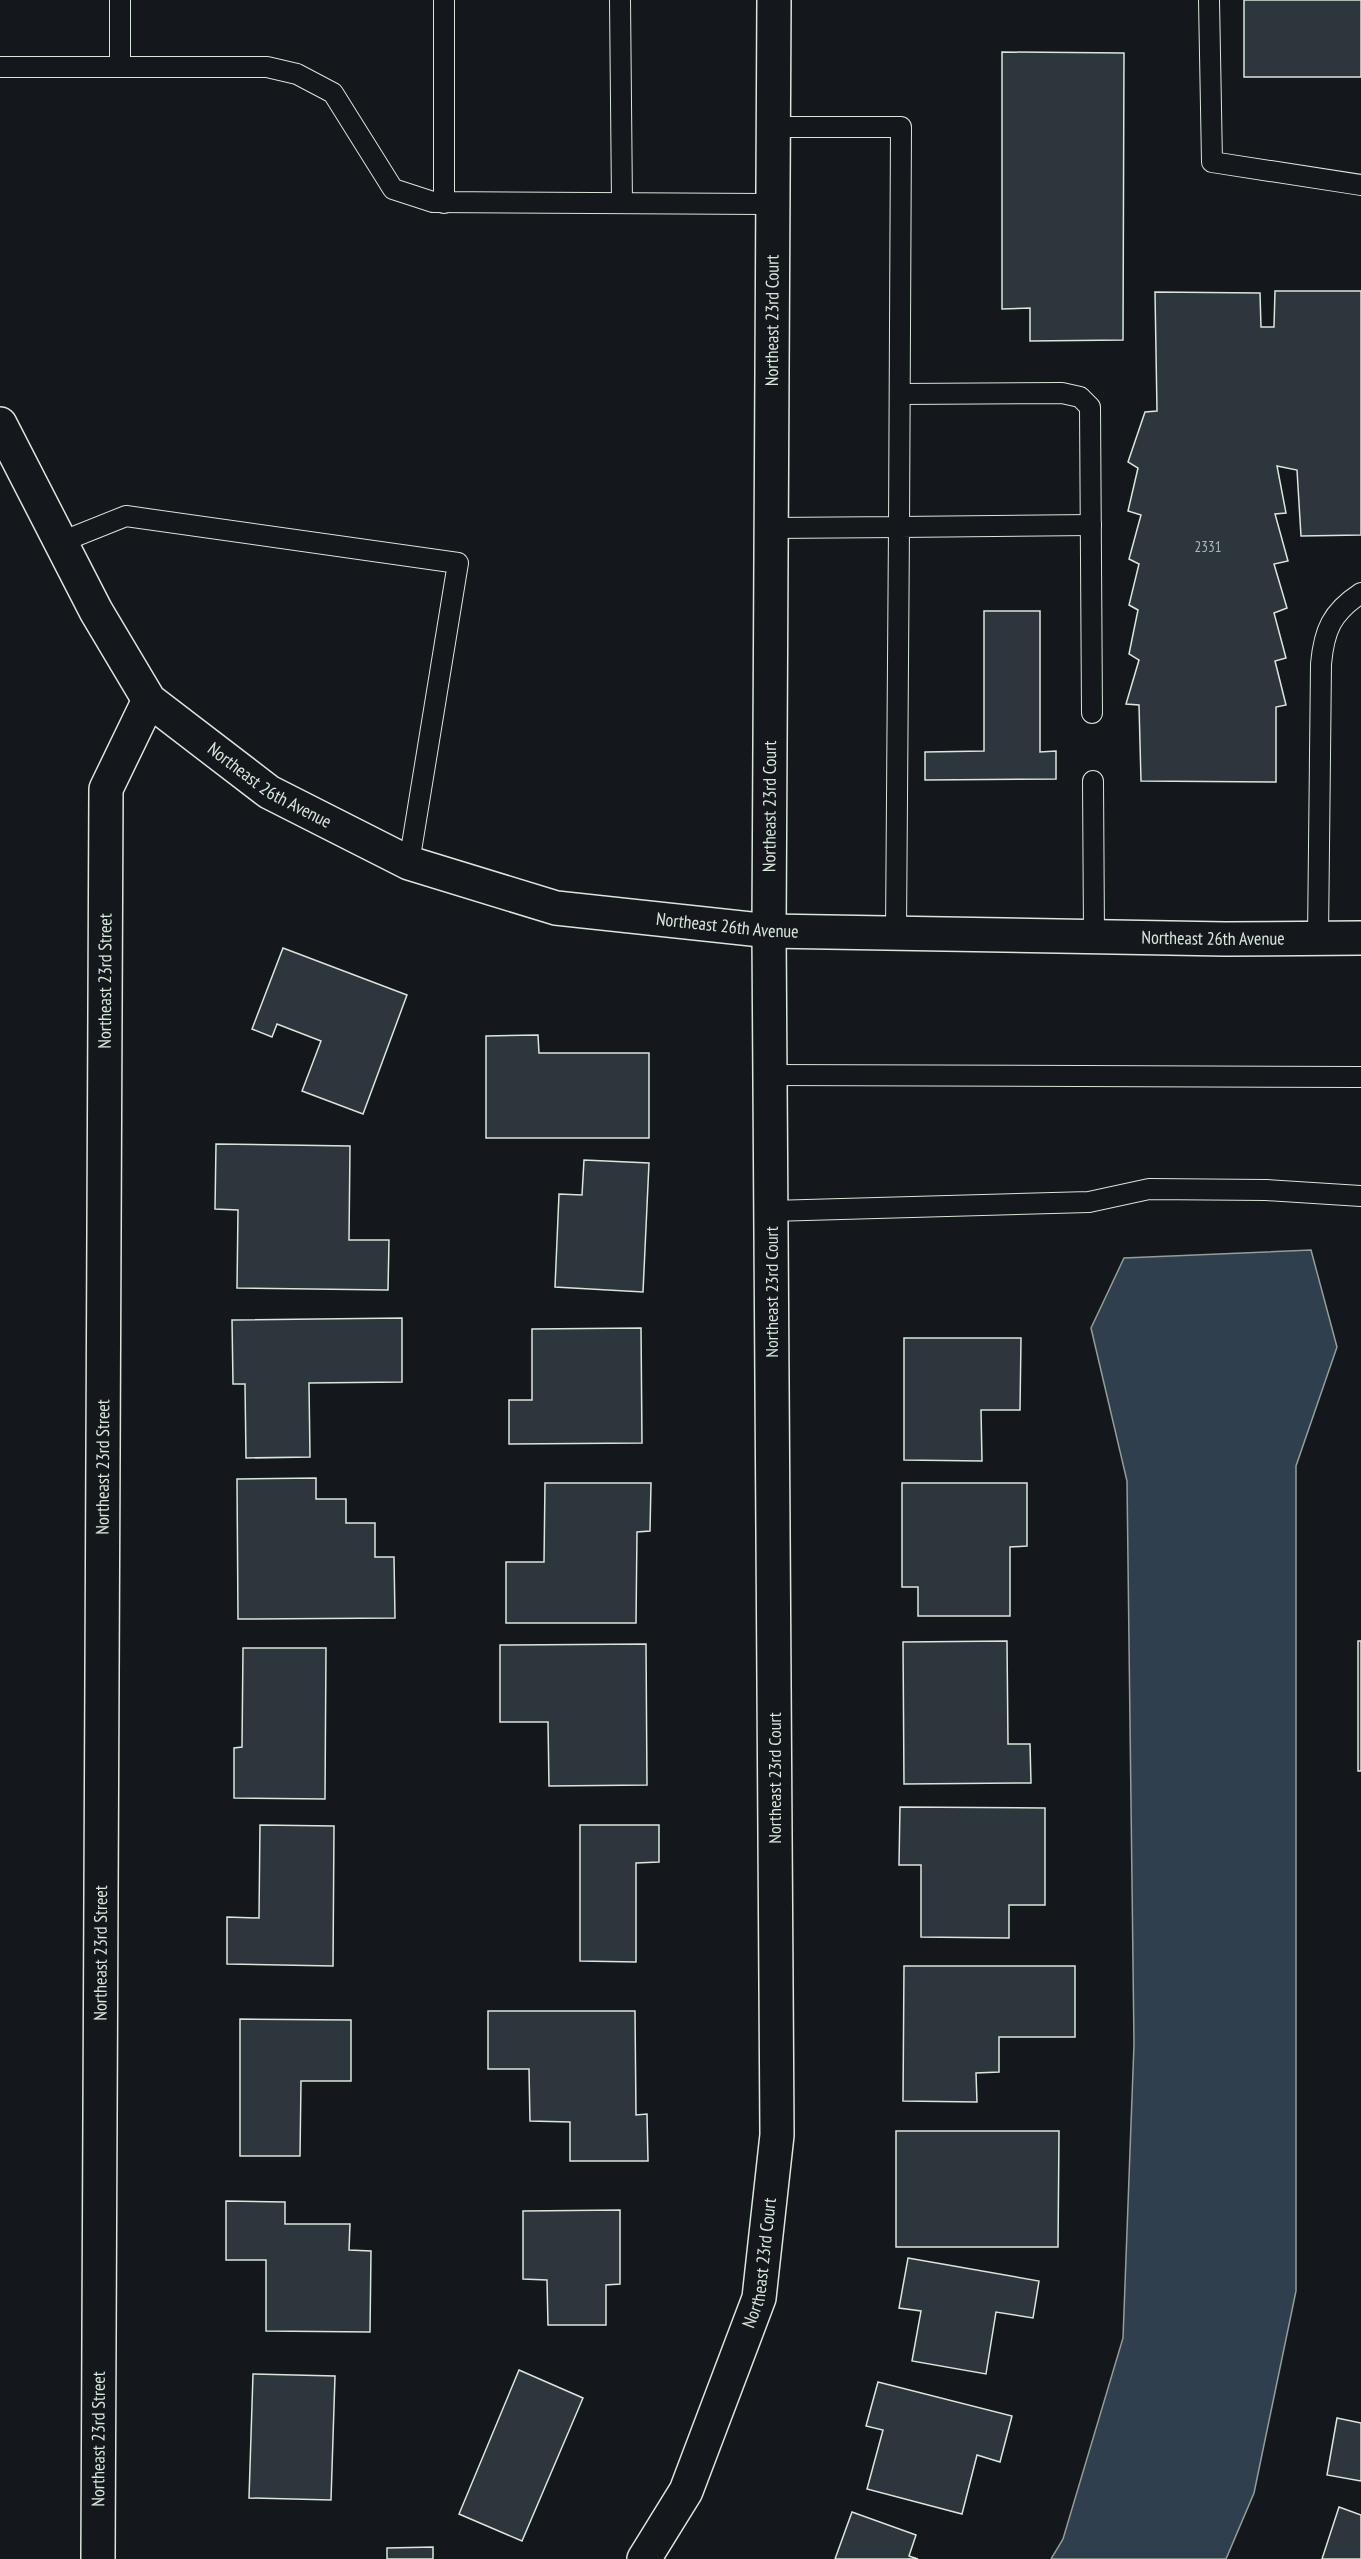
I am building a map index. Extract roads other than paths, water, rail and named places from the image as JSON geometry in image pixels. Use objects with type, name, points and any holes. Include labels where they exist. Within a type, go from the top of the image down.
[{"type":"street","name":"Northeast 23rd Court","points":[[644,2559],[686,2491],[759,2298],[777,2135],[769,931],[774,0]]},
{"type":"street","points":[[0,424],[96,611],[149,700]]},
{"type":"street","name":"Northeast 26th Avenue","points":[[149,700],[269,792],[410,863],[556,908],[769,931],[1361,938]]},
{"type":"street","name":"Northeast 23rd Street","points":[[98,2559],[106,789],[149,700]]},
{"type":"lane","points":[[120,0],[120,68]]},
{"type":"lane","points":[[444,0],[444,202]]},
{"type":"lane","points":[[620,0],[622,203]]},
{"type":"lane","points":[[1209,0],[1212,162],[1361,185]]},
{"type":"lane","points":[[0,68],[267,67],[297,74],[333,93],[393,189],[433,202],[773,204]]},
{"type":"lane","points":[[773,127],[900,127],[896,933]]},
{"type":"lane","points":[[900,394],[1062,393],[1080,397],[1090,407],[1092,713]]},
{"type":"lane","points":[[61,542],[126,516],[458,563],[410,863]]},
{"type":"lane","points":[[771,528],[1090,525]]},
{"type":"lane","points":[[1318,938],[1321,664],[1324,637],[1334,618],[1361,593]]},
{"type":"lane","points":[[1093,781],[1094,936]]},
{"type":"lane","points":[[770,1074],[1361,1077]]},
{"type":"lane","points":[[771,1210],[1079,1202],[1149,1189],[1266,1190],[1361,1196]]},
{"type":"water","points":[[1311,1250],[1337,1347],[1296,1466],[1296,2291],[1254,2493],[1226,2559],[1051,2559],[1063,2539],[1123,2338],[1134,2044],[1127,1481],[1091,1328],[1124,1258]]}]
